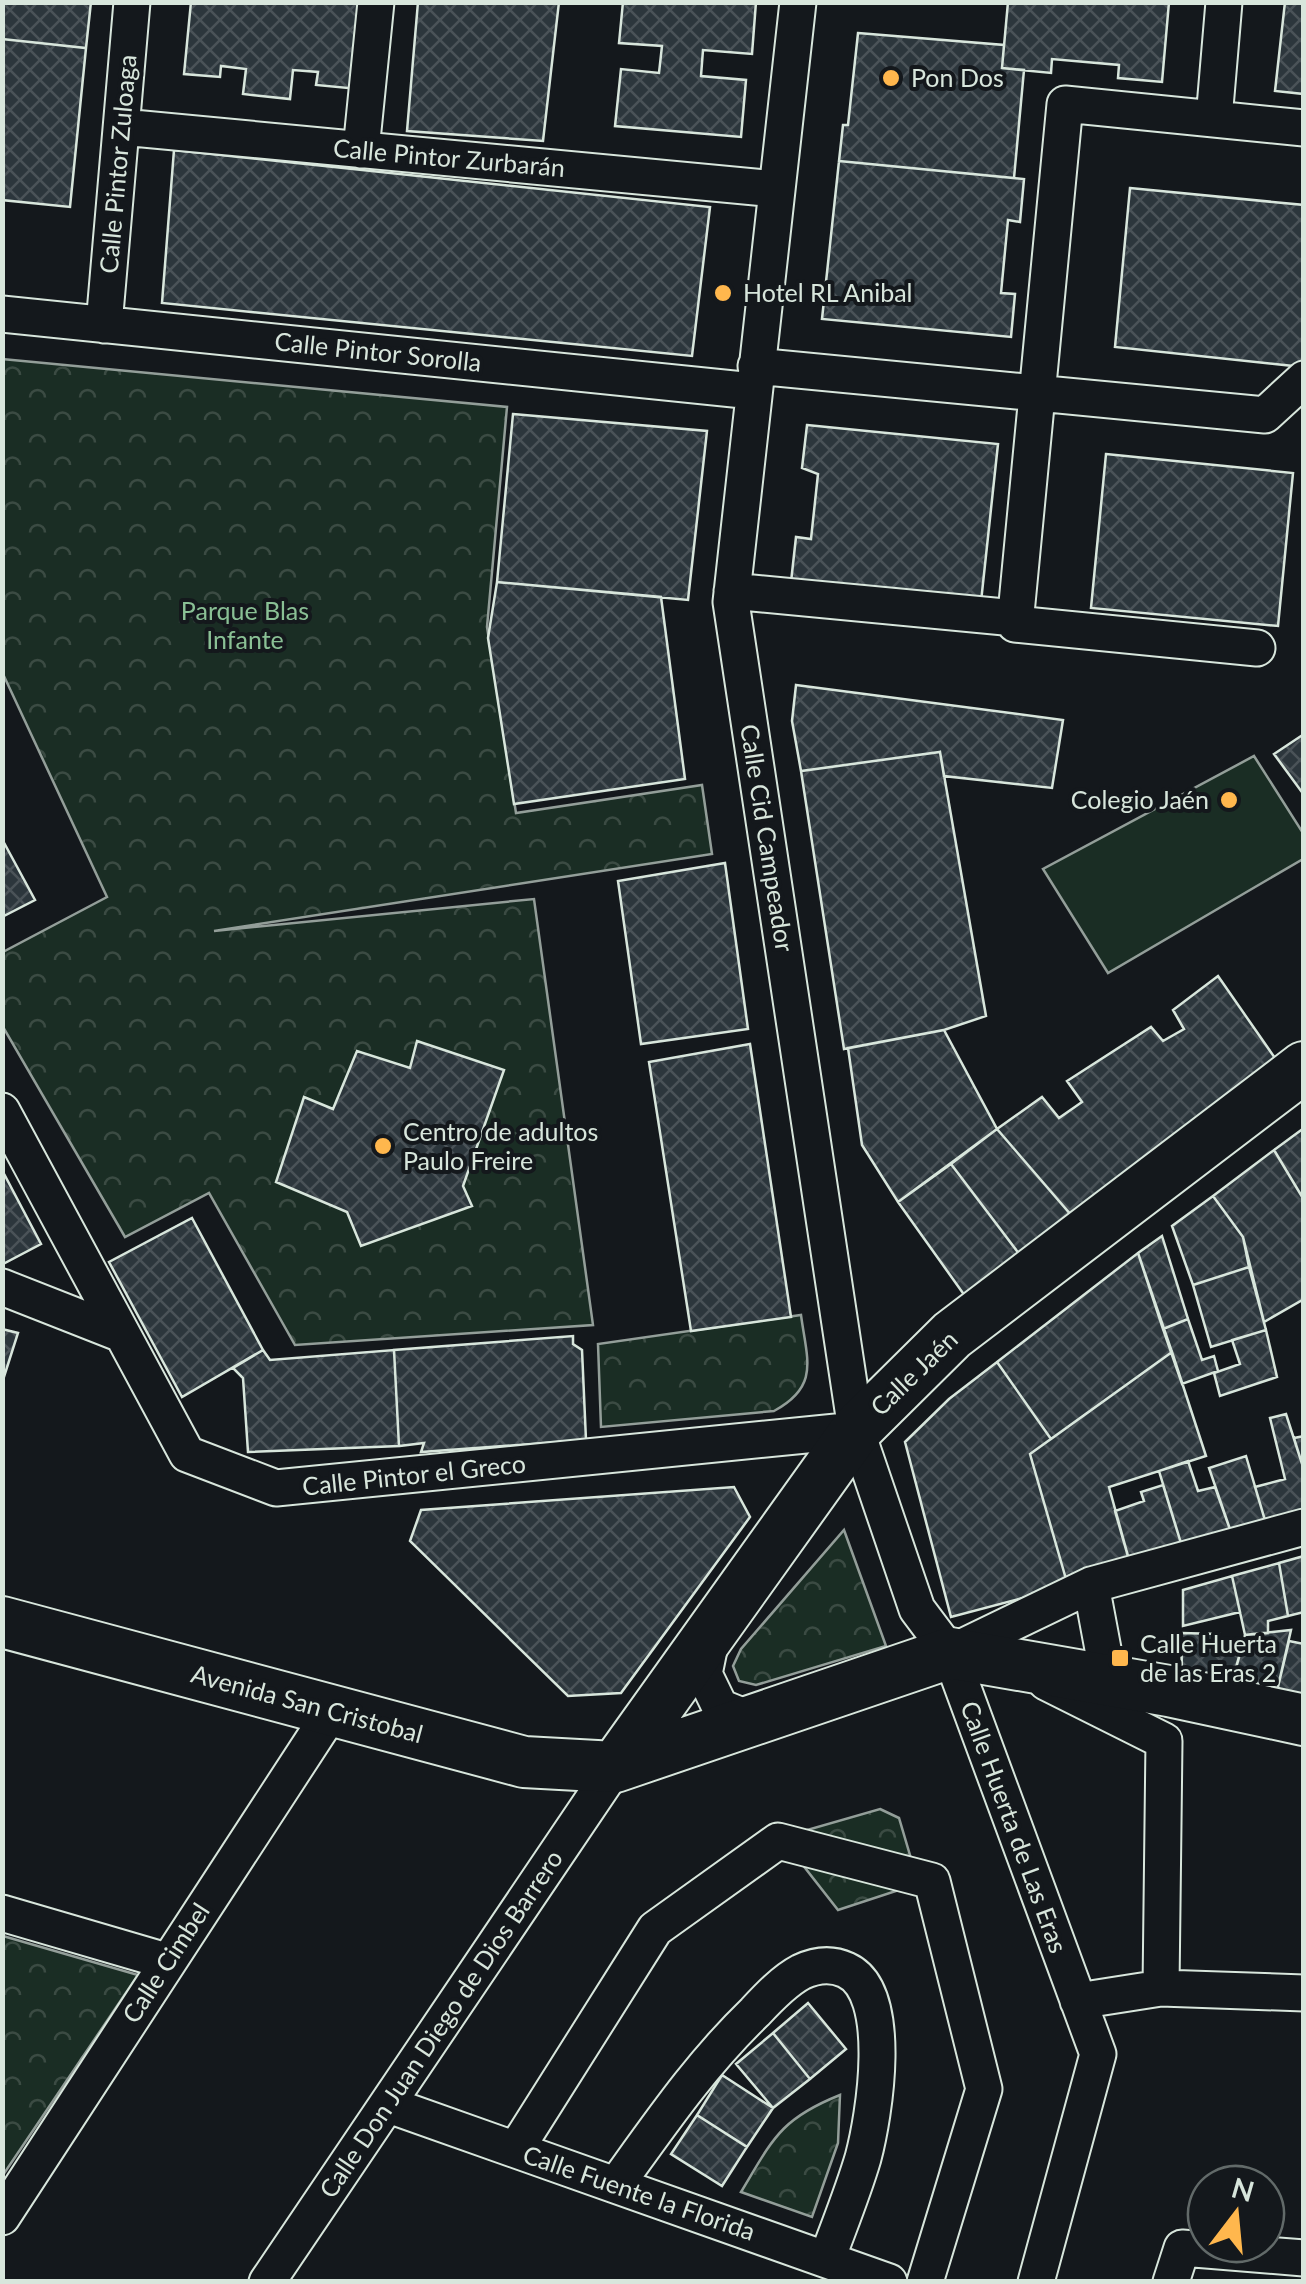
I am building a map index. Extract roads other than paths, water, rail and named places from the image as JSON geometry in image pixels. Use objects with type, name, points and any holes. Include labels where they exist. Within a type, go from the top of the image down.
[{"type":"street","name":"Calle Pintor Zuloaga","points":[[104,324],[132,2]]},
{"type":"street","points":[[361,150],[376,2]]},
{"type":"street","name":"Calle Cid Campeador","points":[[798,2],[731,602],[856,1430],[917,1609],[950,1652]]},
{"type":"street","points":[[1214,119],[1224,2]]},
{"type":"street","points":[[1257,648],[1015,624],[1065,104],[1304,128]]},
{"type":"street","name":"Calle Pintor Zurbarán","points":[[122,128],[776,189]]},
{"type":"street","name":"Calle Pintor Sorolla","points":[[2,314],[754,378],[1038,394],[1265,415],[1304,379]]},
{"type":"street","points":[[732,591],[1016,618]]},
{"type":"street","name":"Calle Jaén","points":[[615,1766],[856,1430],[952,1335],[1304,1067]]},
{"type":"street","name":"Calle Pintor el Greco","points":[[2,1111],[186,1454],[276,1488],[856,1430]]},
{"type":"street","points":[[2,1287],[119,1333]]},
{"type":"street","points":[[615,1766],[950,1652],[1091,1586],[1304,1527]]},
{"type":"street","points":[[1091,1586],[1109,1681]]},
{"type":"street","name":"Avenida San Cristobal","points":[[3,1622],[524,1762],[615,1766]]},
{"type":"street","points":[[713,1630],[704,1674],[720,1706],[752,1720]]},
{"type":"street","points":[[950,1652],[1304,1720]]},
{"type":"street","name":"Calle Huerta de Las Eras","points":[[950,1652],[1098,2054],[1036,2282]]},
{"type":"street","points":[[1012,1664],[1164,1741],[1161,1988]]},
{"type":"street","name":"Calle Cimbel","points":[[2,2217],[332,1711]]},
{"type":"street","name":"Calle Don Juan Diego de Dios Barrero","points":[[267,2282],[615,1766]]},
{"type":"street","points":[[516,2149],[656,1929],[778,1841],[932,1881],[984,2089],[925,2282]]},
{"type":"street","points":[[2,1913],[166,1961]]},
{"type":"street","points":[[616,2185],[693,2079],[759,2008],[796,1974],[822,1966],[840,1968],[862,1983],[871,2002],[874,2088],[861,2164],[827,2259]]},
{"type":"street","points":[[1078,2000],[1161,1988],[1304,1993]]},
{"type":"street","name":"Calle Fuente la Florida","points":[[389,2105],[889,2282]]},
{"type":"street","points":[[1171,2282],[1182,2248],[1304,2258]]},
{"type":"place","name":"Pon Dos","points":[[891,78]]},
{"type":"place","name":"Hotel RL Anibal","points":[[723,293]]},
{"type":"place","name":"Colegio Jaén","points":[[1229,800]]},
{"type":"place","name":"Centro de adultos Paulo Freire","points":[[383,1146]]},
{"type":"place","name":"Calle Huerta de las Eras 2","points":[[1120,1658]]},
{"type":"park label","name":"Parque Blas Infante","points":[[245,626]]}]
